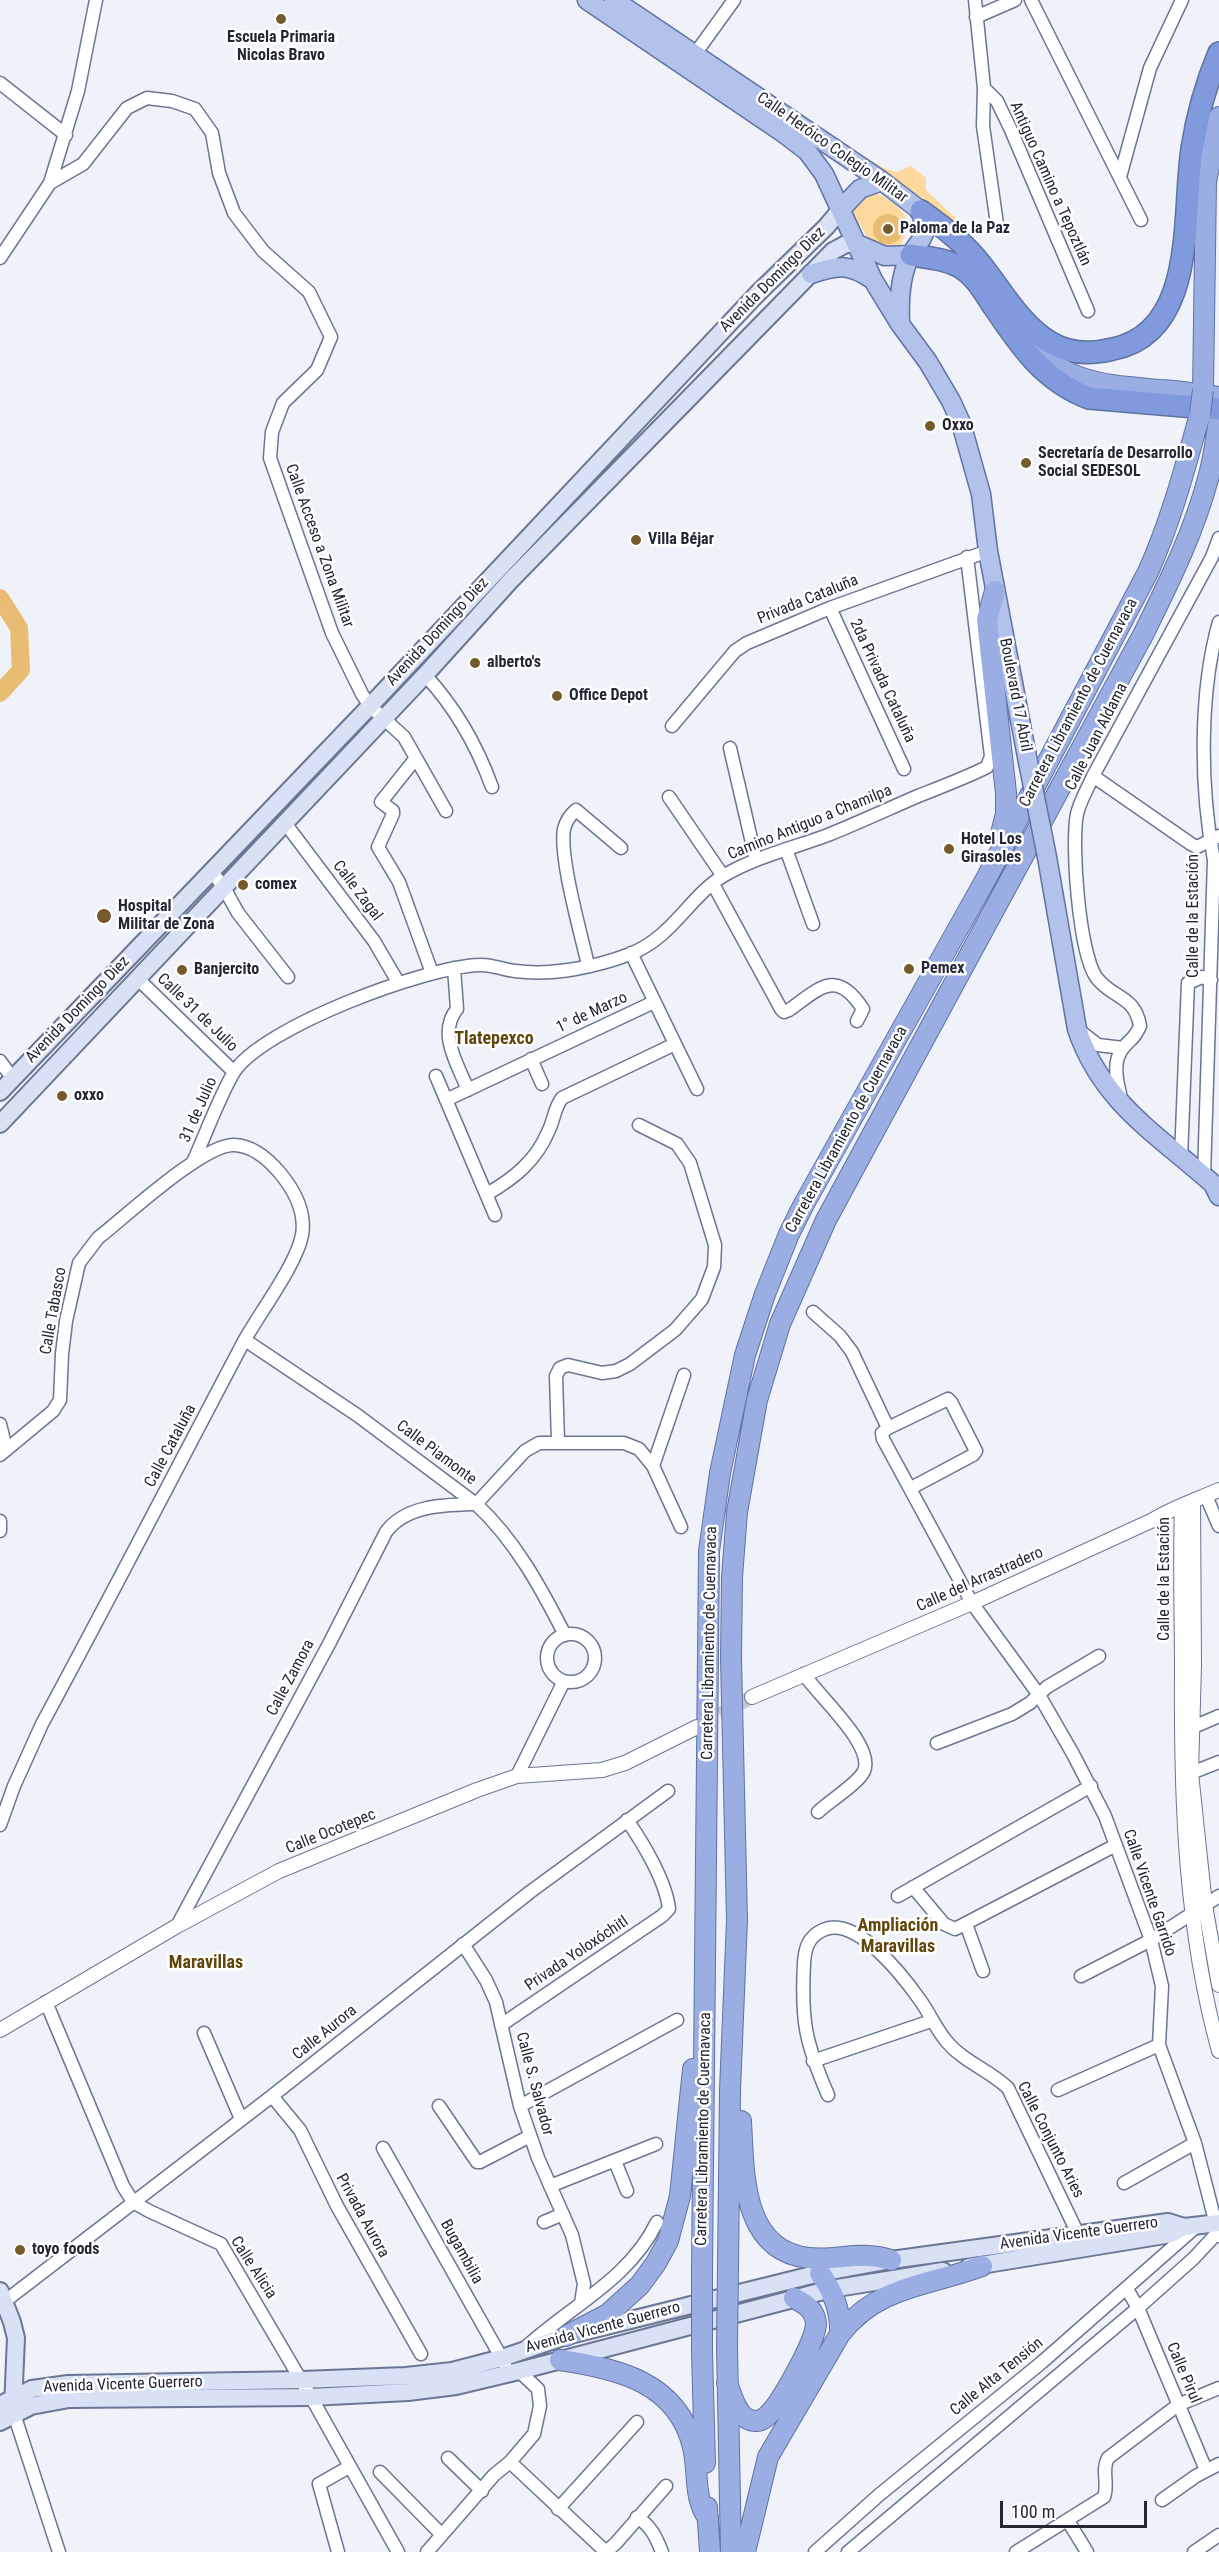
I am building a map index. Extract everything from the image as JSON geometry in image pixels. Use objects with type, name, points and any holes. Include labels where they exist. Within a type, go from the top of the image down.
[{"type":"highway","points":[[921,211],[950,232],[973,255],[1030,326],[1052,344],[1075,352],[1091,352],[1118,348],[1134,342],[1151,329],[1173,298],[1179,276],[1191,151],[1202,96],[1219,53]]},
{"type":"highway","points":[[1008,299],[1031,342],[1064,371],[1083,380],[1102,385],[1211,394],[1206,194],[1219,117]]},
{"type":"highway","points":[[911,255],[946,261],[965,270],[977,282],[1023,350],[1056,382],[1073,392],[1089,398],[1209,412]]},
{"type":"highway","name":"Carretera Libramiento de Cuernavaca","points":[[710,2552],[702,2352],[709,1551],[720,1473],[746,1355],[765,1294],[804,1204],[987,877],[1148,572],[1164,538],[1187,464],[1209,412],[1211,394]]},
{"type":"highway","name":"Carretera Libramiento de Cuernavaca","points":[[730,2552],[726,2383],[730,2090],[737,1920],[731,1658],[732,1577],[737,1512],[757,1400],[780,1324],[826,1220],[1170,580],[1207,483],[1219,420]]},
{"type":"highway","points":[[987,877],[1003,828],[1006,804],[987,620],[995,591]]},
{"type":"highway","points":[[566,2336],[608,2314],[640,2284],[656,2263],[668,2241],[680,2196],[691,2090],[698,1976],[706,1938]]},
{"type":"highway","points":[[735,1995],[744,2167],[747,2192],[756,2224],[768,2239],[780,2247],[809,2258],[871,2254],[891,2260]]},
{"type":"highway","points":[[745,2552],[768,2457],[840,2334],[851,2320],[865,2309],[907,2286],[953,2277],[982,2266]]},
{"type":"highway","points":[[826,2281],[839,2313],[840,2334]]},
{"type":"highway","points":[[726,2383],[739,2413],[748,2420],[759,2421],[767,2416],[815,2336],[814,2313],[807,2305],[794,2298]]},
{"type":"highway","points":[[560,2360],[625,2373],[641,2381],[667,2400],[685,2426],[693,2446],[699,2506],[708,2518]]},
{"type":"main road","name":"Calle Heróico Colegio Militar","points":[[587,0],[807,151],[824,174],[857,244]]},
{"type":"main road","name":"Calle Heróico Colegio Militar","points":[[614,0],[634,5],[695,54],[882,181],[921,211],[925,231],[911,255]]},
{"type":"main road","name":"Avenida Domingo Diez","points":[[0,1092],[356,720],[366,700],[385,689],[757,294],[826,227],[860,189],[882,181]]},
{"type":"main road","name":"Avenida Domingo Diez","points":[[0,1124],[520,571],[773,311],[833,251],[846,244],[857,244]]},
{"type":"main road","points":[[857,244],[885,256],[911,255],[899,298],[900,324]]},
{"type":"main road","name":"Boulevard 17 Abril","points":[[857,244],[873,280],[900,324],[928,362],[961,423],[981,494],[995,591],[1047,856],[1077,1029],[1086,1054],[1103,1083],[1122,1106],[1214,1185]]},
{"type":"main road","points":[[811,274],[845,266],[862,272],[873,280]]},
{"type":"main road","points":[[757,294],[773,311]]},
{"type":"main road","points":[[39,1053],[53,1067]]},
{"type":"main road","name":"Avenida Vicente Guerrero","points":[[6,2410],[32,2389],[69,2384],[301,2380],[510,2368],[560,2360],[794,2298],[826,2281],[891,2260],[1168,2222],[1209,2228]]},
{"type":"main road","name":"Avenida Vicente Guerrero","points":[[6,2410],[69,2398],[311,2397],[408,2392],[456,2386],[510,2368],[523,2350],[597,2327],[826,2281],[982,2266],[1209,2228]]},
{"type":"main road","points":[[1020,2242],[1022,2259]]},
{"type":"main road","points":[[2,2299],[16,2338],[6,2410]]},
{"type":"main road","points":[[597,2327],[602,2348]]},
{"type":"street","points":[[0,258],[50,183],[78,91],[96,0]]},
{"type":"street","points":[[695,54],[734,0]]},
{"type":"street","name":"Antiguo Camino a Tepoztlán","points":[[975,0],[984,88],[996,101],[1011,130],[1088,311]]},
{"type":"street","points":[[976,17],[1015,0]]},
{"type":"street","points":[[1031,0],[1141,220]]},
{"type":"street","points":[[1120,177],[1150,68],[1182,0]]},
{"type":"street","points":[[0,83],[66,135]]},
{"type":"street","points":[[984,88],[983,126],[997,224]]},
{"type":"street","name":"Calle Acceso a Zona Militar","points":[[50,183],[83,164],[127,108],[147,98],[172,101],[195,109],[212,132],[219,173],[234,213],[264,251],[309,292],[331,337],[317,370],[283,403],[272,432],[270,458],[332,633],[366,700]]},
{"type":"street","name":"Calle Juan Aldama","points":[[1122,1106],[1116,1073],[1117,1060],[1140,1026],[1134,1007],[1098,979],[1094,973],[1083,934],[1075,839],[1078,812],[1093,776],[1212,557],[1219,538]]},
{"type":"street","name":"Privada Cataluña","points":[[672,726],[735,651],[747,643],[830,608],[988,551]]},
{"type":"street","name":"Camino Antiguo a Chamilpa","points":[[234,1072],[249,1055],[276,1037],[349,1002],[398,982],[454,968],[488,964],[514,971],[545,973],[588,965],[631,953],[668,930],[718,880],[756,861],[826,835],[987,766],[991,756],[967,557]]},
{"type":"street","name":"2da Privada Cataluña","points":[[830,608],[904,769]]},
{"type":"street","name":"Calle de la Estación","points":[[1214,1185],[1214,1023],[1211,980],[1214,838],[1203,740],[1219,622]]},
{"type":"street","points":[[424,675],[444,696],[471,742],[492,787]]},
{"type":"street","points":[[366,700],[404,737],[446,811]]},
{"type":"street","points":[[730,747],[756,861]]},
{"type":"street","points":[[416,758],[381,802],[393,811],[393,814],[378,847],[399,882],[432,973]]},
{"type":"street","points":[[1093,776],[1191,844],[1197,847],[1214,838]]},
{"type":"street","points":[[669,797],[718,880],[781,1009],[784,1012],[789,1010],[823,986],[839,985],[847,988],[863,1009],[857,1021]]},
{"type":"street","points":[[588,965],[565,859],[564,829],[568,818],[576,810],[621,848]]},
{"type":"street","name":"Calle Zagal","points":[[285,823],[374,941],[398,982]]},
{"type":"street","points":[[786,849],[813,924]]},
{"type":"street","points":[[211,871],[223,886],[238,913],[288,977]]},
{"type":"street","points":[[631,953],[697,1089]]},
{"type":"street","points":[[454,968],[457,1009],[449,1018],[449,1041],[468,1090]]},
{"type":"street","points":[[1181,1157],[1188,983],[1202,977],[1211,980]]},
{"type":"street","name":"Calle 31 de Julio","points":[[137,978],[234,1072]]},
{"type":"street","name":"1° de Marzo","points":[[446,1100],[654,1002]]},
{"type":"street","points":[[1077,1029],[1088,1040],[1098,1045],[1123,1048]]},
{"type":"street","points":[[487,1194],[522,1170],[541,1148],[556,1105],[562,1098],[675,1044]]},
{"type":"street","points":[[531,1059],[542,1084]]},
{"type":"street","points":[[0,1061],[13,1078]]},
{"type":"street","name":"31 de Julio","points":[[194,1162],[234,1072]]},
{"type":"street","points":[[436,1076],[495,1215]]},
{"type":"street","points":[[558,1442],[556,1376],[560,1368],[568,1365],[602,1373],[616,1371],[630,1364],[675,1330],[702,1299],[714,1267],[715,1245],[690,1163],[677,1144],[639,1125]]},
{"type":"street","name":"Calle Cataluña","points":[[0,1825],[14,1786],[42,1724],[244,1340],[302,1236],[299,1204],[288,1182],[271,1162],[249,1148],[234,1144],[220,1147],[194,1162]]},
{"type":"street","name":"Calle Tabasco","points":[[3,1452],[53,1411],[60,1400],[66,1321],[79,1263],[86,1251],[98,1238],[194,1162]]},
{"type":"street","points":[[813,1312],[840,1335],[852,1352],[888,1428],[948,1399],[975,1446],[976,1450],[973,1455],[911,1488]]},
{"type":"street","name":"Calle Piamonte","points":[[244,1340],[357,1414],[476,1504],[490,1517],[538,1584],[565,1635]]},
{"type":"street","points":[[653,1466],[684,1375]]},
{"type":"street","points":[[0,1424],[3,1452]]},
{"type":"street","name":"Calle Vicente Garrido","points":[[888,1428],[882,1433],[883,1439],[972,1603],[1039,1695],[1091,1786],[1116,1845],[1151,1940],[1162,1986],[1159,2045],[1195,2143],[1209,2228]]},
{"type":"street","points":[[476,1504],[525,1451],[539,1443],[624,1443],[639,1449],[653,1466],[681,1527]]},
{"type":"street","points":[[1213,1493],[1219,1526]]},
{"type":"street","name":"Calle del Arrastradero","points":[[752,1697],[972,1603],[1153,1520],[1175,1506],[1187,1504],[1213,1493]]},
{"type":"street","name":"Calle Zamora","points":[[177,1926],[329,1644],[386,1532],[394,1521],[414,1512],[436,1507],[476,1504]]},
{"type":"street","name":"Calle de la Estación","points":[[1187,1504],[1185,1840],[1199,1909],[1219,1985]]},
{"type":"street","points":[[0,1521],[0,1531]]},
{"type":"street","points":[[565,1635],[582,1637],[589,1643],[595,1659],[588,1675],[581,1680],[564,1681],[556,1677],[547,1662],[550,1645],[565,1635]]},
{"type":"street","points":[[937,1743],[1012,1714],[1047,1687],[1099,1656]]},
{"type":"street","points":[[804,1674],[846,1724],[866,1755],[864,1771],[857,1780],[818,1812]]},
{"type":"street","points":[[518,1776],[564,1681]]},
{"type":"street","points":[[1186,1730],[1219,1716]]},
{"type":"street","name":"Calle Ocotepec","points":[[0,2030],[177,1926],[279,1871],[477,1790],[518,1776],[602,1770],[625,1763],[697,1727]]},
{"type":"street","name":"Calle de la Estación","points":[[1186,1730],[1191,1773],[1199,1909],[1210,2014],[1219,2051]]},
{"type":"street","points":[[1191,1773],[1219,1762]]},
{"type":"street","points":[[898,1896],[1091,1786]]},
{"type":"street","name":"Calle Aurora","points":[[2,2299],[134,2202],[463,1944],[668,1791]]},
{"type":"street","name":"Privada Yoloxóchitl","points":[[501,2025],[669,1909],[668,1900],[656,1870],[627,1820]]},
{"type":"street","points":[[913,1887],[944,1924],[960,1927],[1116,1845]]},
{"type":"street","points":[[1082,1976],[1151,1940],[1219,1896]]},
{"type":"street","name":"Calle Conjunto Aries","points":[[828,2095],[813,2061],[806,2037],[802,2000],[808,1941],[822,1930],[836,1926],[872,1945],[921,2001],[931,2021],[948,2043],[968,2062],[994,2075],[1008,2088],[1078,2234]]},
{"type":"street","points":[[960,1927],[983,1971]]},
{"type":"street","name":"Calle S. Salvador","points":[[463,1944],[486,1980],[496,2002],[520,2106],[550,2186],[572,2235],[584,2284],[582,2303]]},
{"type":"street","points":[[46,2001],[123,2186],[134,2202]]},
{"type":"street","points":[[520,2106],[676,2020]]},
{"type":"street","points":[[813,2061],[931,2021]]},
{"type":"street","points":[[204,2032],[241,2119]]},
{"type":"street","points":[[1058,2090],[1159,2045]]},
{"type":"street","name":"Privada Aurora","points":[[272,2096],[300,2130],[337,2206],[421,2354]]},
{"type":"street","points":[[439,2106],[477,2162],[530,2136]]},
{"type":"street","points":[[1124,2183],[1195,2143]]},
{"type":"street","points":[[550,2186],[656,2144]]},
{"type":"street","name":"Bugambilia","points":[[383,2148],[510,2368],[538,2389],[540,2406],[534,2434],[510,2462],[494,2475],[427,2552]]},
{"type":"street","points":[[615,2161],[627,2191]]},
{"type":"street","name":"Calle Alicia","points":[[134,2202],[221,2244],[398,2552]]},
{"type":"street","points":[[544,2222],[563,2214]]},
{"type":"street","points":[[523,2350],[549,2326],[618,2275],[648,2240],[657,2222]]},
{"type":"street","points":[[833,2536],[848,2552],[1054,2380],[1194,2258],[1209,2228]]},
{"type":"street","name":"Calle Alta Tensión","points":[[815,2552],[879,2495],[1041,2363],[1126,2289],[1209,2228]]},
{"type":"street","name":"Calle Pirul","points":[[1126,2289],[1138,2308],[1206,2470]]},
{"type":"street","points":[[1041,2363],[1054,2380]]},
{"type":"street","points":[[1016,2552],[1104,2497],[1106,2491],[1104,2467],[1108,2458],[1178,2405],[1219,2388]]},
{"type":"street","points":[[6,2410],[59,2552]]},
{"type":"street","points":[[558,2509],[637,2422]]},
{"type":"street","points":[[448,2458],[482,2491]]},
{"type":"street","points":[[510,2462],[606,2552],[666,2486]]},
{"type":"street","points":[[1162,2500],[1178,2487],[1219,2464]]},
{"type":"street","points":[[338,2552],[319,2484],[349,2467]]},
{"type":"street","points":[[380,2472],[442,2535]]},
{"type":"street","points":[[638,2517],[648,2524],[655,2534],[662,2552]]},
{"type":"street","points":[[1068,2521],[1087,2552]]},
{"type":"street","points":[[1194,2552],[1219,2535]]},
{"type":"shaded area","points":[[835,140],[886,169],[897,172],[911,166],[926,178],[926,190],[958,220],[953,225]]},
{"type":"shaded area","points":[[875,192],[900,209],[909,225],[902,243],[892,250],[872,244],[851,211],[852,203]]},
{"type":"shaded area","name":"Paloma de la Paz","points":[[888,214],[898,219],[903,229],[898,239],[888,244],[878,239],[873,229],[878,219]]},
{"type":"waterway","points":[[0,598],[19,628],[21,670],[0,693]]},
{"type":"tunnel","points":[[701,1724],[752,1697]]},
{"type":"place","name":"Escuela Primaria Nicolas Bravo","points":[[281,19]]},
{"type":"place","name":"Paloma de la Paz","points":[[888,229]]},
{"type":"place","name":"Oxxo","points":[[930,426]]},
{"type":"place","name":"Secretaría de Desarrollo Social SEDESOL","points":[[1026,463]]},
{"type":"place","name":"Villa Béjar","points":[[636,540]]},
{"type":"place","name":"alberto's","points":[[475,663]]},
{"type":"place","name":"Office Depot","points":[[557,696]]},
{"type":"place","name":"Hotel Los Girasoles","points":[[949,849]]},
{"type":"place","name":"comex","points":[[243,885]]},
{"type":"place","name":"Hospital Militar de Zona","points":[[104,916]]},
{"type":"place","name":"Pemex","points":[[909,969]]},
{"type":"place","name":"Banjercito","points":[[182,970]]},
{"type":"place","name":"oxxo","points":[[62,1096]]},
{"type":"place","name":"toyo foods","points":[[20,2250]]},
{"type":"district","name":"Tlatepexco","points":[[494,1039]]},
{"type":"district","name":"Ampliación Maravillas","points":[[898,1936]]},
{"type":"district","name":"Maravillas","points":[[206,1963]]}]
